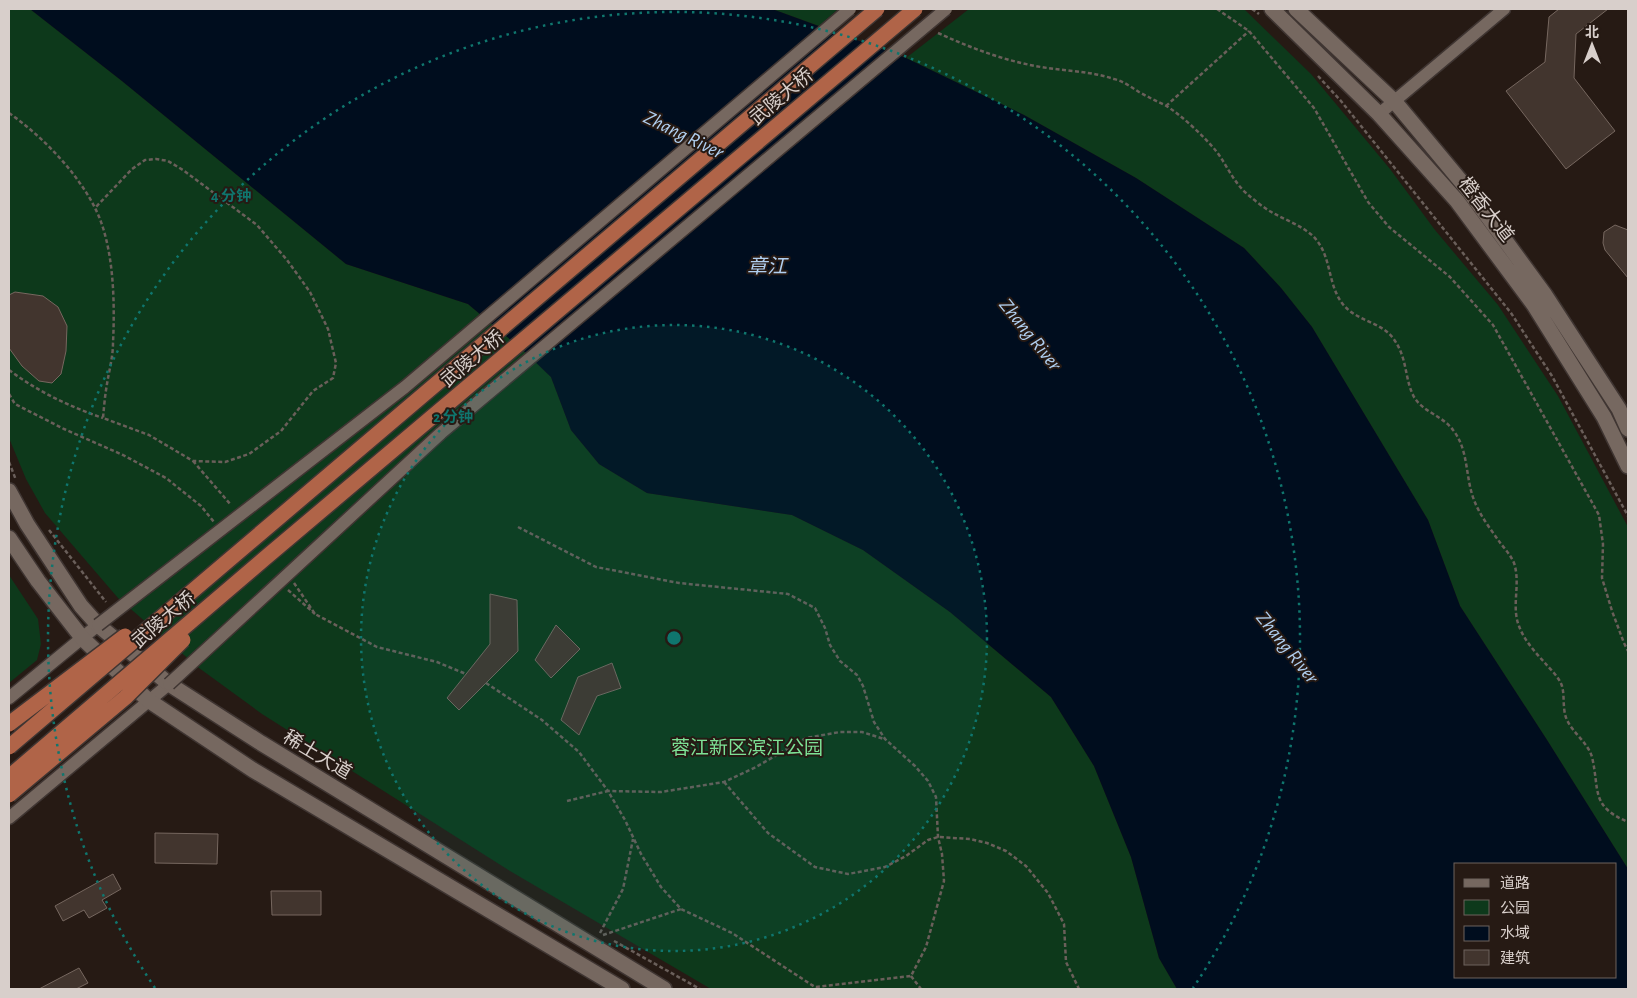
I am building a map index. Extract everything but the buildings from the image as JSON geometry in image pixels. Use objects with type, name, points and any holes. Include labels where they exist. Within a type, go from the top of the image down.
[{"type":"main road","name":"武陵大桥","points":[[9,748],[877,9]]},
{"type":"main road","name":"武陵大桥","points":[[9,777],[915,9]]},
{"type":"main road","name":"橙香大道","points":[[1296,9],[1395,102],[1469,191],[1546,295],[1623,405],[1628,429]]},
{"type":"main road","name":"橙香大道","points":[[1268,14],[1378,114],[1457,201],[1534,305],[1604,417],[1628,466]]},
{"type":"main road","points":[[1604,417],[1623,405]]},
{"type":"main road","points":[[1615,442],[1628,432]]},
{"type":"main road","name":"稀土大道","points":[[13,488],[27,524],[81,606],[98,626],[169,684],[261,743],[664,989]]},
{"type":"main road","points":[[9,538],[38,582],[83,639],[148,700],[253,770],[622,989]]},
{"type":"main road","points":[[9,724],[250,541]]},
{"type":"main road","points":[[9,795],[126,697],[264,559]]},
{"type":"street","points":[[9,698],[98,626],[405,387],[850,9]]},
{"type":"street","points":[[9,818],[169,684],[441,433],[946,9]]},
{"type":"street","points":[[1378,114],[1395,102],[1504,9]]},
{"type":"path","points":[[1217,9],[1249,30],[1314,108],[1368,202],[1388,227],[1450,277],[1493,325],[1558,438],[1599,515],[1603,544],[1602,578],[1612,611],[1628,651]]},
{"type":"path","points":[[1252,9],[1268,14]]},
{"type":"path","points":[[1166,106],[1249,30]]},
{"type":"path","points":[[935,32],[985,53],[1014,61],[1041,67],[1084,71],[1117,80],[1166,106],[1216,151],[1231,177],[1246,193],[1271,212],[1311,233],[1322,247],[1334,288],[1340,301],[1350,312],[1380,326],[1391,335],[1401,351],[1415,399],[1444,420],[1454,430],[1462,444],[1475,503],[1513,560],[1518,578],[1516,614],[1519,626],[1531,647],[1556,675],[1562,686],[1564,715],[1572,730],[1586,744],[1591,756],[1596,789],[1603,806],[1617,817],[1628,822]]},
{"type":"path","points":[[1317,75],[1348,108],[1511,313],[1552,376],[1628,516]]},
{"type":"path","points":[[9,113],[39,136],[72,174],[95,208],[104,231],[111,270],[114,308],[113,345],[103,418]]},
{"type":"path","points":[[95,208],[132,169],[145,160],[156,159],[168,162],[183,170],[257,225],[287,260],[310,292],[328,329],[336,363],[333,378],[314,391],[281,431],[248,454],[225,462],[193,461]]},
{"type":"path","points":[[9,370],[22,380],[55,398],[86,412],[149,435],[193,461],[231,505]]},
{"type":"path","points":[[9,394],[15,404],[64,429],[123,455],[166,478],[201,506],[219,528]]},
{"type":"path","points":[[9,462],[13,488]]},
{"type":"path","points":[[47,527],[111,608]]},
{"type":"path","points":[[518,527],[596,567],[679,583],[788,594],[815,608],[825,628],[830,645],[840,662],[857,675],[863,686],[874,722],[885,740],[915,766],[928,781],[936,797],[938,838],[942,854],[944,881],[926,947],[911,976]]},
{"type":"path","points":[[293,582],[315,614]]},
{"type":"path","points":[[287,588],[315,614],[377,647],[437,662],[466,674]]},
{"type":"path","points":[[486,683],[542,720],[579,752],[608,791],[641,854],[661,887],[681,909],[732,933],[816,988],[911,976]]},
{"type":"path","points":[[567,801],[608,791],[661,792],[724,782],[756,768],[806,738],[840,732],[862,732],[885,740]]},
{"type":"path","points":[[724,782],[768,833],[815,867],[848,874],[884,867],[906,856],[928,840],[938,838],[970,838],[1006,851],[1026,866],[1048,893],[1064,924],[1066,962],[1079,989]]},
{"type":"path","points":[[633,837],[623,889],[602,934],[681,909]]},
{"type":"path","points":[[911,976],[921,989]]},
{"type":"green space","name":"蓉江新区滨江公园","points":[[9,9],[30,9],[122,81],[346,264],[468,304],[525,352],[551,377],[571,430],[599,464],[647,493],[792,515],[863,550],[950,612],[1051,697],[1094,766],[1131,857],[1159,958],[1177,989],[711,989],[510,871],[262,714],[199,668],[118,598],[45,513],[26,479],[9,438]]},
{"type":"green space","points":[[772,9],[838,9],[819,26]]},
{"type":"green space","points":[[969,9],[1244,9],[1311,74],[1390,169],[1435,230],[1498,305],[1558,396],[1628,527],[1628,869],[1460,606],[1428,520],[1312,327],[1281,288],[1244,248],[1136,178],[1024,115],[906,58]]},
{"type":"green space","points":[[9,575],[38,619],[41,644],[37,660],[9,683]]},
{"type":"water","name":"章江","points":[[30,9],[772,9],[906,58],[1024,115],[1136,178],[1244,248],[1281,288],[1312,327],[1428,520],[1460,606],[1628,869],[1628,989],[1177,989],[1159,958],[1131,857],[1094,766],[1051,697],[950,612],[863,550],[792,515],[647,493],[599,464],[571,430],[551,377],[525,352],[468,304],[346,264],[122,81]]},
{"type":"water label","name":"Zhang River","points":[[684,134]]},
{"type":"water label","name":"Zhang River","points":[[1031,334]]},
{"type":"water label","name":"Zhang River","points":[[1288,647]]}]
